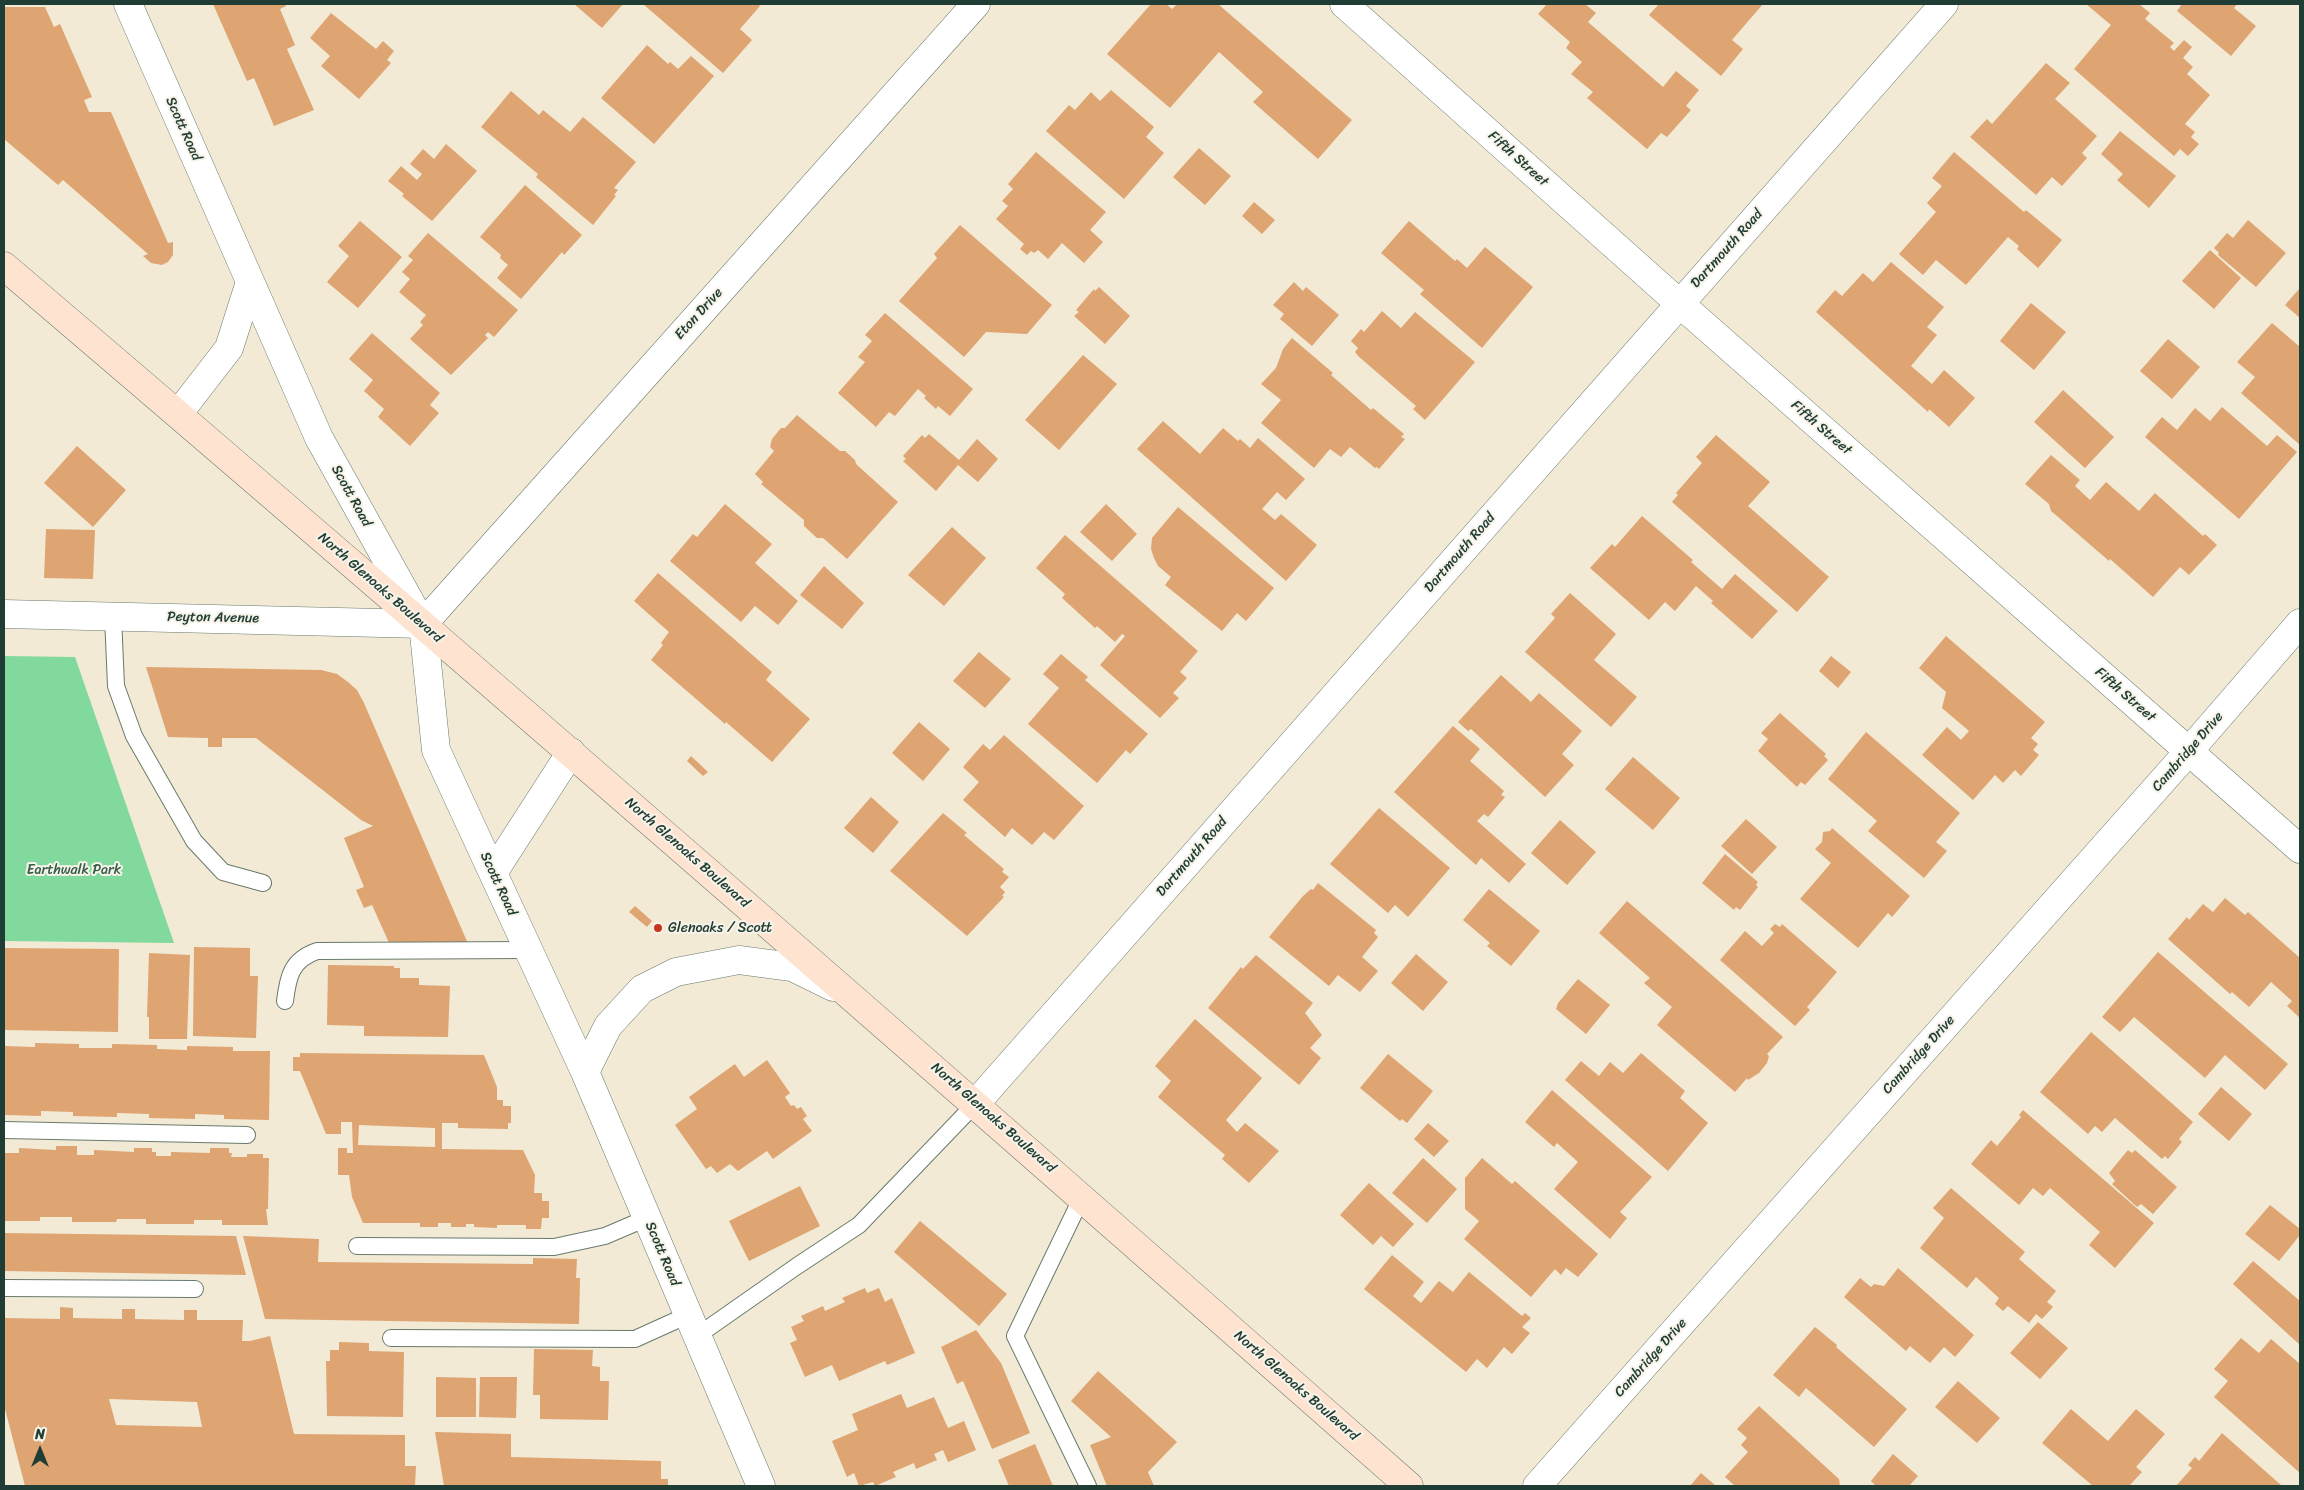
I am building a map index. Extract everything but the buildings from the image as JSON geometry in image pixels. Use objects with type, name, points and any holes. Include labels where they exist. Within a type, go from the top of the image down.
[{"type":"main road","name":"North Glenoaks Boulevard","points":[[4,266],[853,996],[1410,1486]]},
{"type":"street","name":"Scott Road","points":[[128,4],[319,438],[422,624],[436,750],[585,1072],[761,1486]]},
{"type":"street","name":"Eton Drive","points":[[422,624],[976,4]]},
{"type":"street","name":"Fifth Street","points":[[1344,4],[1679,303],[2300,849]]},
{"type":"street","name":"Dartmouth Road","points":[[976,1103],[1944,4]]},
{"type":"street","points":[[178,414],[229,348],[250,282]]},
{"type":"street","name":"Peyton Avenue","points":[[4,614],[422,624]]},
{"type":"street","name":"Cambridge Drive","points":[[1537,1486],[2189,752],[2300,623]]},
{"type":"street","points":[[493,873],[571,752]]},
{"type":"street","points":[[585,1072],[608,1026],[642,989],[676,972],[739,960],[792,967],[853,996]]},
{"type":"lane","points":[[113,616],[116,686],[134,736],[194,841],[223,872],[263,883]]},
{"type":"lane","points":[[285,1001],[290,974],[296,964],[304,956],[317,951],[529,950]]},
{"type":"lane","points":[[391,1338],[635,1339],[693,1326],[860,1225],[976,1103]]},
{"type":"lane","points":[[4,1130],[247,1135]]},
{"type":"lane","points":[[1082,1197],[1015,1336],[1088,1486]]},
{"type":"lane","points":[[357,1246],[554,1247],[605,1236],[647,1218]]},
{"type":"lane","points":[[4,1288],[195,1289]]},
{"type":"green space","name":"Earthwalk Park","points":[[4,656],[75,657],[174,943],[4,941]]},
{"type":"place","name":"Glenoaks / Scott","points":[[658,928]]}]
